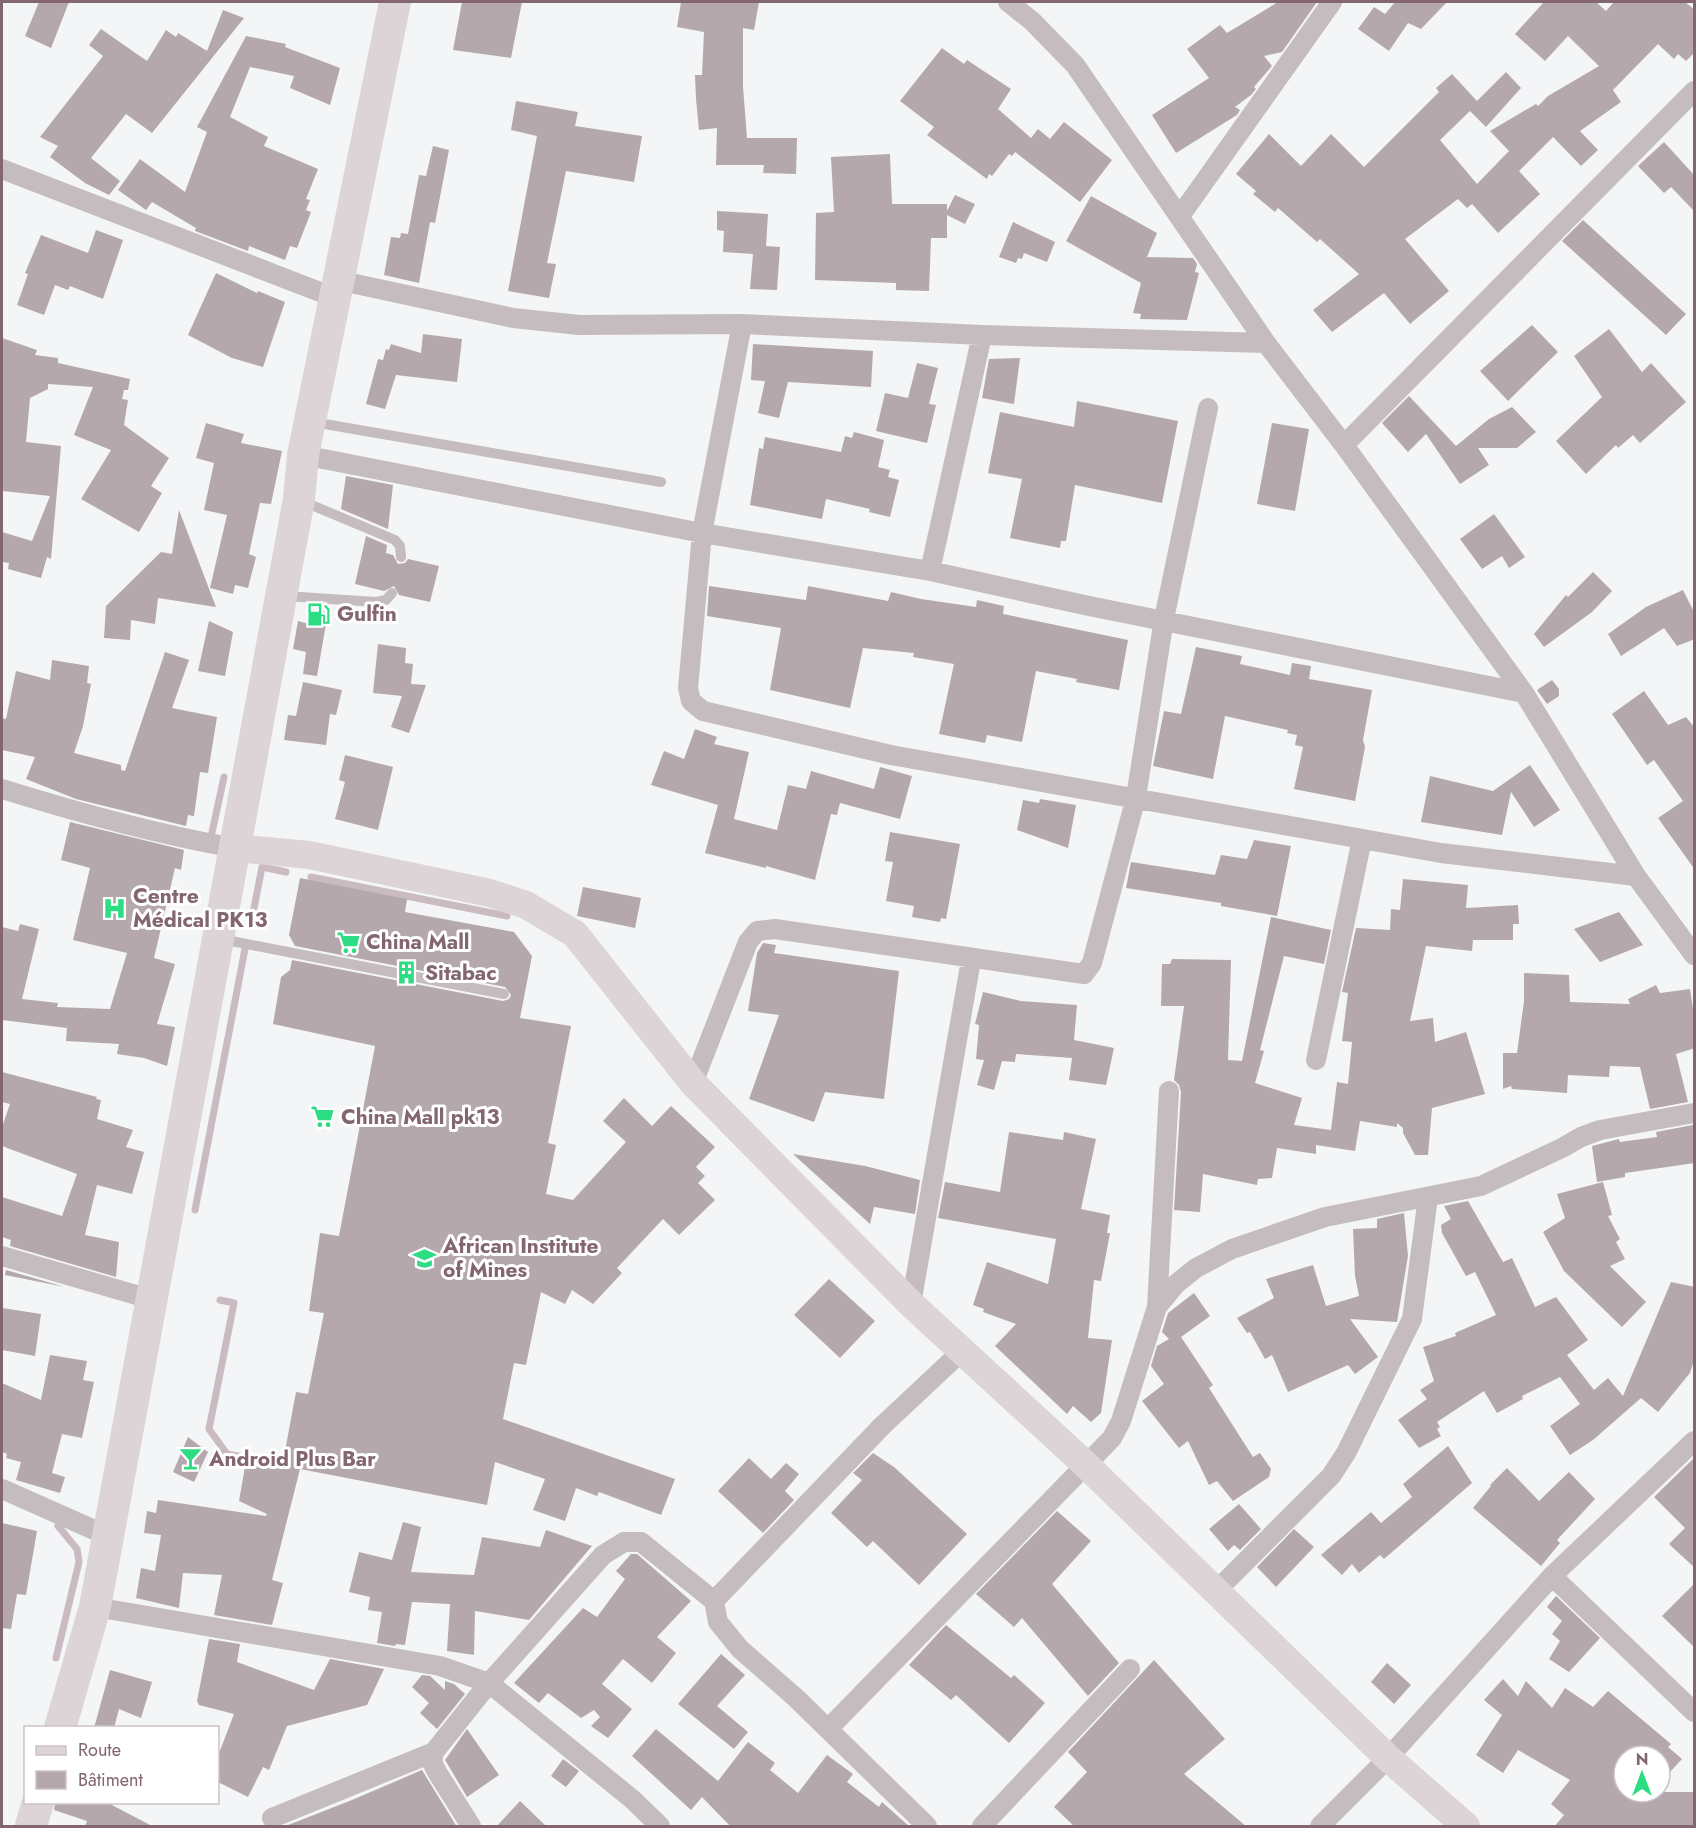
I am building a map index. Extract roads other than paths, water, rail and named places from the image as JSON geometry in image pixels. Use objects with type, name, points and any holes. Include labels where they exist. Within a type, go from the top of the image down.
[{"type":"main road","points":[[61,1726],[95,1607],[299,499],[303,455],[335,288],[395,2]]},
{"type":"main road","points":[[31,1827],[38,1804]]},
{"type":"street","points":[[1008,2],[1032,21],[1075,65],[1266,343],[1344,445],[1524,693],[1636,876],[1695,955]]},
{"type":"street","points":[[1180,216],[1332,2]]},
{"type":"street","points":[[1344,445],[1695,91]]},
{"type":"street","points":[[2,169],[335,288],[513,318],[579,325],[742,324],[982,335],[1266,343]]},
{"type":"street","points":[[742,324],[702,533],[688,688],[691,701],[703,711],[891,755],[1441,853],[1636,876]]},
{"type":"street","points":[[930,571],[982,335]]},
{"type":"street","points":[[693,1083],[748,942],[757,931],[775,928],[971,960],[1084,974],[1092,963],[1136,797],[1164,620],[1208,408]]},
{"type":"street","points":[[303,455],[702,533],[930,571],[1524,693]]},
{"type":"street","points":[[2,789],[164,836],[235,848],[309,855],[490,893],[525,905],[574,934],[693,1083],[911,1304],[1085,1464],[1388,1758],[1466,1827]]},
{"type":"street","points":[[1316,1060],[1362,839]]},
{"type":"street","points":[[911,1304],[971,960]]},
{"type":"street","points":[[828,1729],[1112,1438],[1121,1421],[1157,1307],[1169,1091]]},
{"type":"street","points":[[1157,1307],[1176,1284],[1196,1268],[1232,1249],[1325,1217],[1481,1186],[1600,1130],[1695,1113]]},
{"type":"street","points":[[1216,1591],[1331,1476],[1346,1453],[1413,1319],[1428,1197]]},
{"type":"street","points":[[2,1256],[150,1299]]},
{"type":"street","points":[[714,1601],[882,1426],[961,1352]]},
{"type":"street","points":[[1320,1827],[1388,1758],[1552,1575],[1695,1441]]},
{"type":"street","points":[[2,1489],[108,1536]]},
{"type":"street","points":[[471,1827],[436,1773],[432,1762],[434,1752],[489,1683],[603,1555],[624,1542],[641,1542],[714,1601],[718,1622],[740,1649],[828,1729],[927,1827]]},
{"type":"street","points":[[1552,1575],[1695,1712]]},
{"type":"street","points":[[95,1607],[440,1666],[489,1683],[632,1799],[660,1827]]},
{"type":"street","points":[[982,1827],[1130,1669]]},
{"type":"street","points":[[272,1818],[434,1752]]},
{"type":"lane","points":[[310,421],[661,482]]},
{"type":"lane","points":[[299,499],[395,540],[400,546],[401,557]]},
{"type":"lane","points":[[281,596],[376,602],[386,600],[392,593]]},
{"type":"lane","points":[[217,939],[504,994]]},
{"type":"waterway","points":[[211,837],[224,777]]},
{"type":"waterway","points":[[254,908],[262,867],[286,872]]},
{"type":"waterway","points":[[311,877],[507,916]]},
{"type":"waterway","points":[[195,1210],[245,949]]},
{"type":"waterway","points":[[220,1300],[234,1303],[209,1429],[227,1454],[291,1466]]},
{"type":"waterway","points":[[56,1658],[79,1562],[77,1549],[58,1526]]},
{"type":"place","name":"Gulfin","points":[[319,614]]},
{"type":"place","name":"Centre Médical PK13","points":[[115,908]]},
{"type":"place","name":"China Mall","points":[[348,942]]},
{"type":"place","name":"Sitabac","points":[[407,973]]},
{"type":"place","name":"China Mall pk13","points":[[323,1117]]},
{"type":"place","name":"African Institute of Mines","points":[[425,1258]]},
{"type":"place","name":"Android Plus Bar","points":[[191,1459]]}]
